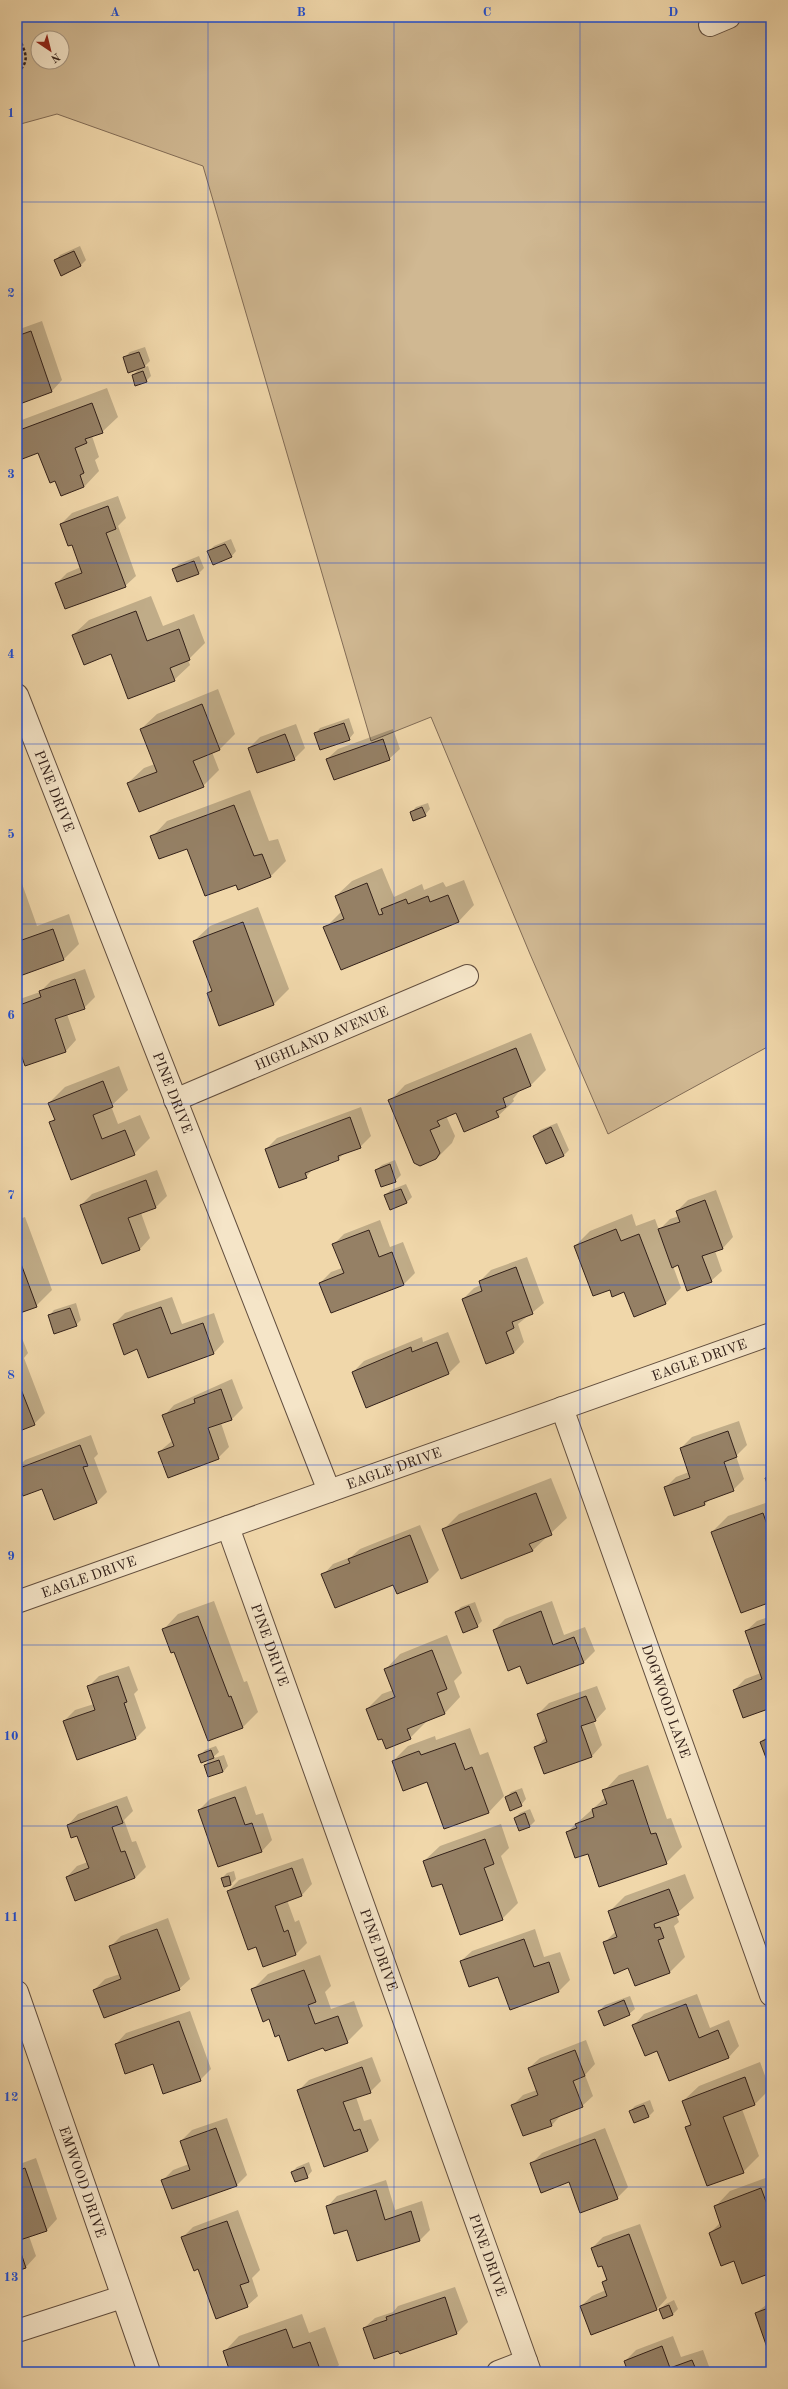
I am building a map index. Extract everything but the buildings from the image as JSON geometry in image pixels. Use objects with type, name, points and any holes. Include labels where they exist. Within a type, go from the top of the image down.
[{"type":"street","name":"PINE DRIVE","points":[[17,695],[329,1491]]},
{"type":"street","name":"HIGHLAND AVENUE","points":[[175,1100],[467,976]]},
{"type":"street","name":"EAGLE DRIVE","points":[[17,1602],[771,1334]]},
{"type":"street","name":"DOGWOOD LANE","points":[[562,1408],[771,1995]]},
{"type":"street","name":"PINE DRIVE","points":[[228,1527],[528,2367]]},
{"type":"street","name":"EMWOOD DRIVE","points":[[17,1992],[149,2372]]},
{"type":"street","points":[[17,2331],[122,2297]]},
{"type":"street","points":[[498,2372],[528,2367]]},
{"type":"path","points":[[17,34],[27,57],[24,66],[17,72]]},
{"type":"shaded area","points":[[17,17],[771,17],[771,1045],[608,1134],[530,954],[431,717],[371,741],[203,166],[57,114],[17,125]]}]
